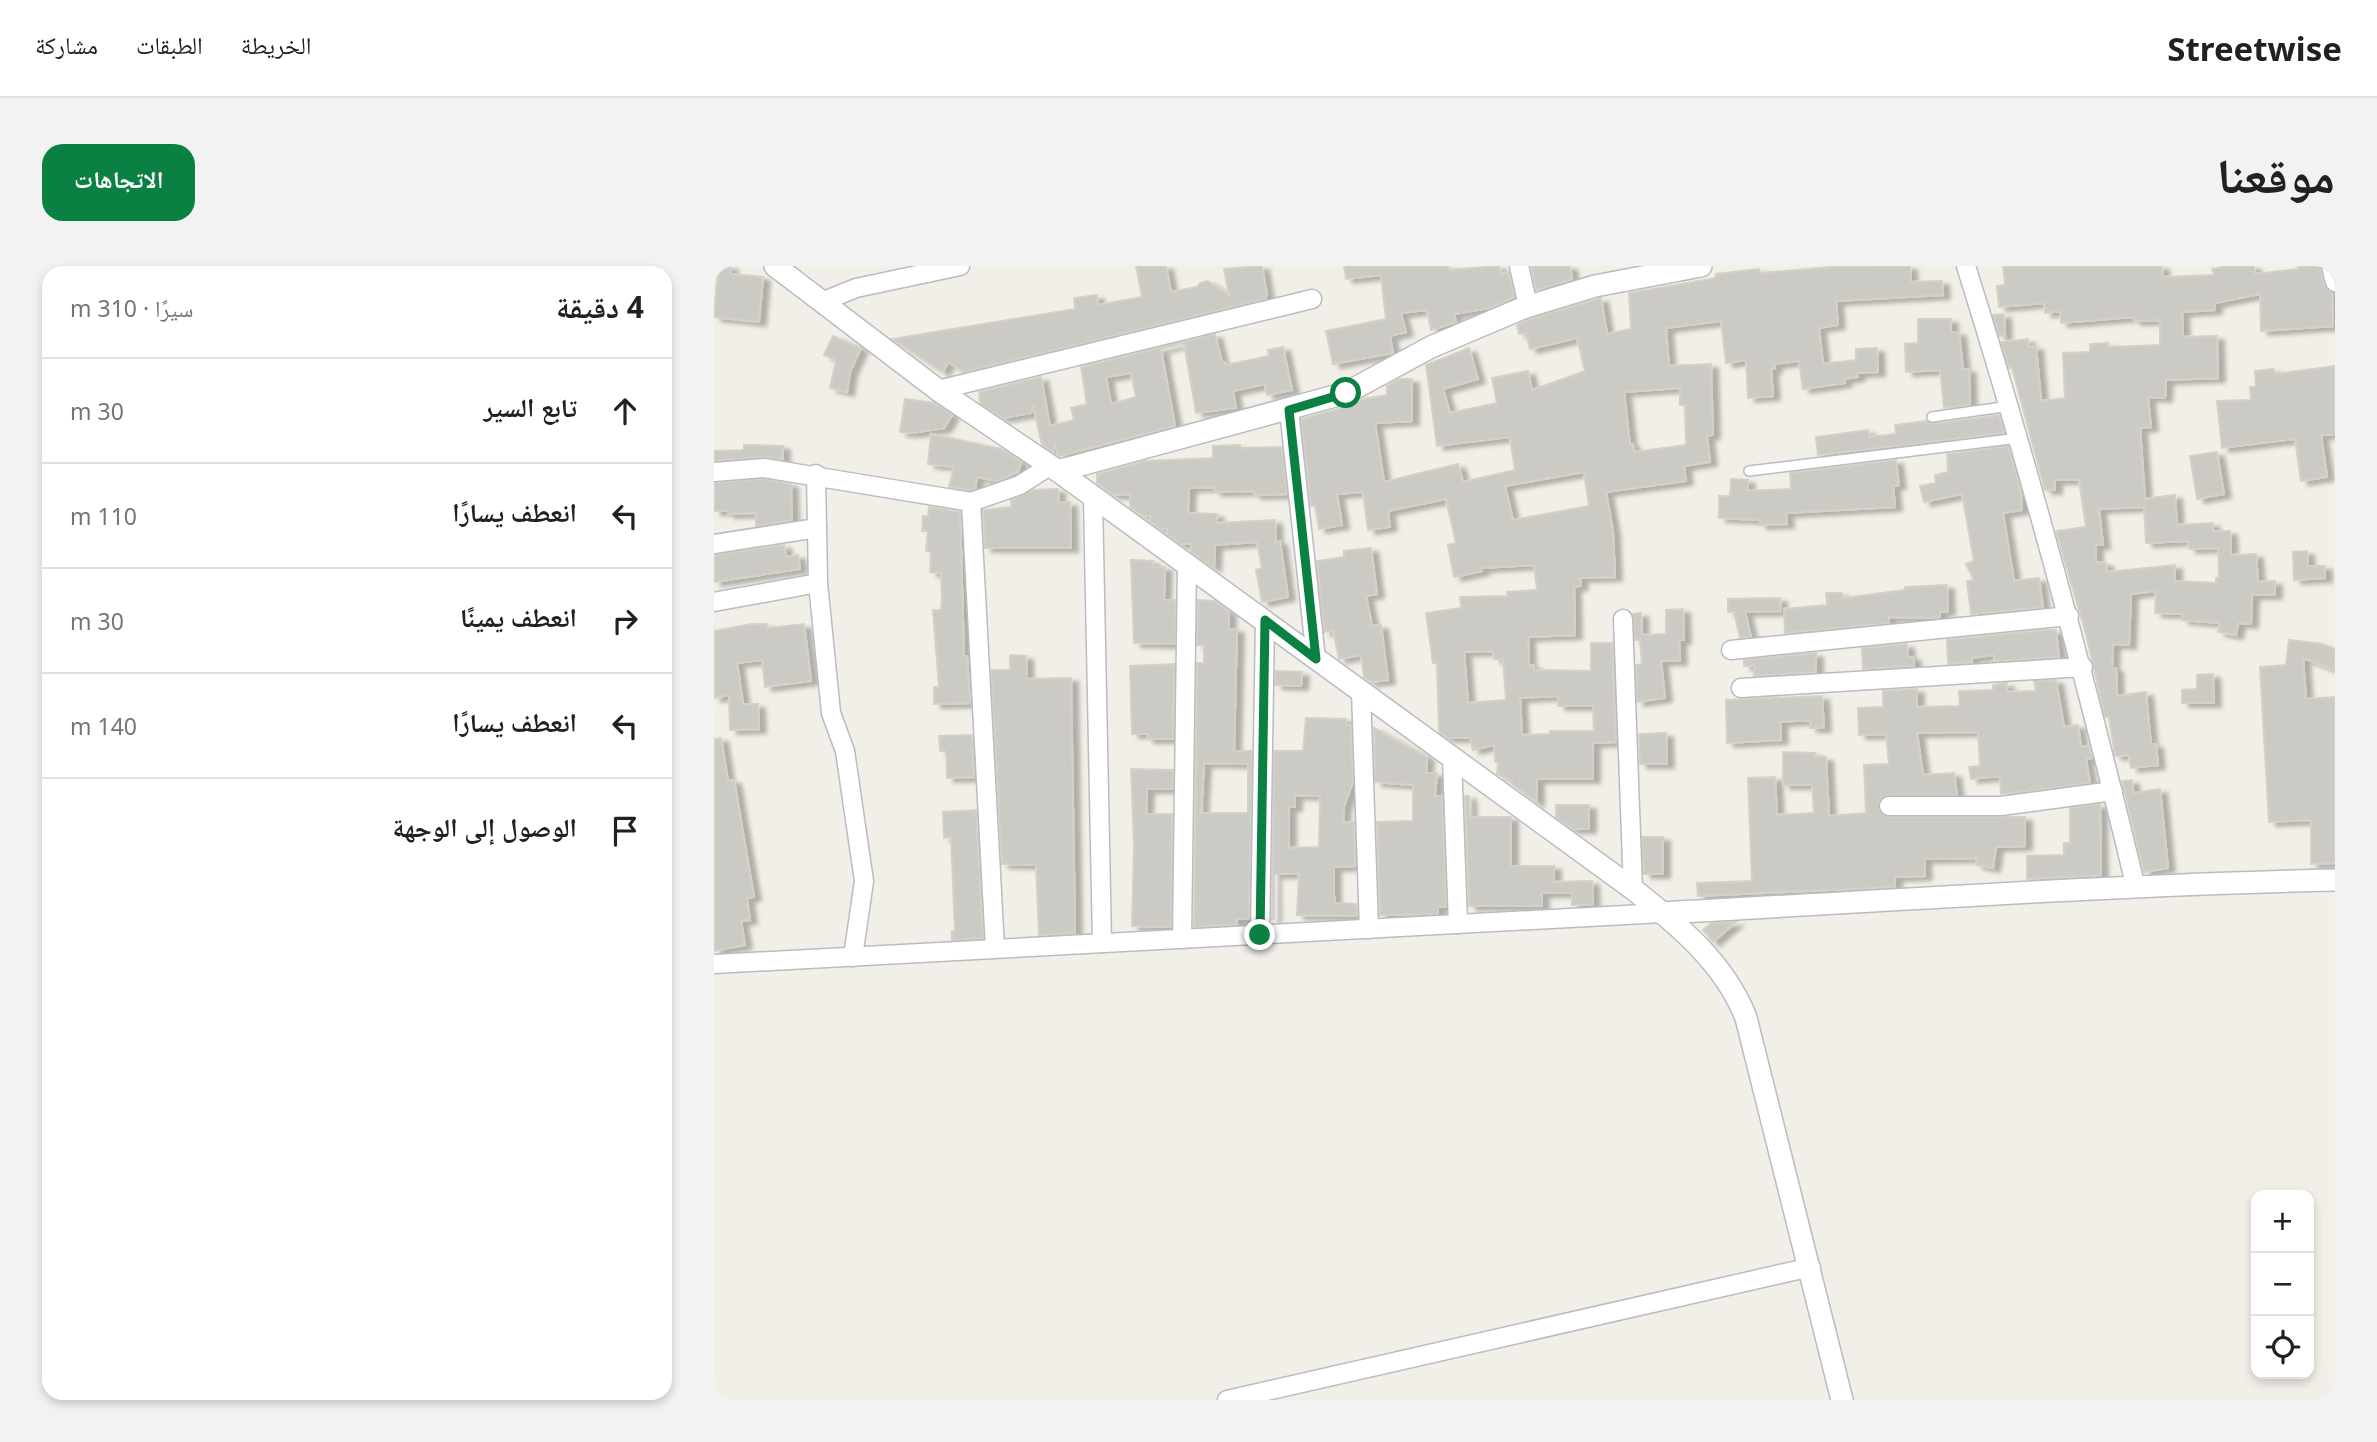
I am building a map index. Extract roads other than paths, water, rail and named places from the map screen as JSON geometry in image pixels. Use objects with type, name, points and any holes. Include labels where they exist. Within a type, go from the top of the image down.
[{"type":"street","points":[[775,266],[937,390],[1187,563],[1633,889],[1717,965],[1737,994],[1746,1017],[1811,1267],[1842,1400]]},
{"type":"street","points":[[824,301],[856,288],[960,266]]},
{"type":"street","points":[[1519,266],[1528,306]]},
{"type":"street","points":[[714,472],[764,468],[816,474],[971,502],[1020,485],[1053,469],[1289,410],[1346,393],[1431,347],[1528,306],[1595,286],[1701,266]]},
{"type":"street","points":[[1966,266],[2010,406],[2083,667],[2135,884]]},
{"type":"street","points":[[2331,266],[2335,282]]},
{"type":"street","points":[[937,390],[1312,299]]},
{"type":"street","points":[[1289,410],[1316,659]]},
{"type":"street","points":[[816,474],[818,583],[831,713],[845,751],[864,881],[853,957]]},
{"type":"street","points":[[1093,497],[1102,943]]},
{"type":"street","points":[[971,502],[995,947]]},
{"type":"street","points":[[714,544],[817,528]]},
{"type":"street","points":[[1182,939],[1187,563]]},
{"type":"street","points":[[714,602],[818,583]]},
{"type":"street","points":[[1731,650],[2068,616]]},
{"type":"street","points":[[1623,619],[1633,889]]},
{"type":"street","points":[[1260,935],[1265,620]]},
{"type":"street","points":[[1741,688],[2083,667]]},
{"type":"street","points":[[1361,691],[1369,929]]},
{"type":"street","points":[[1452,758],[1458,924]]},
{"type":"street","points":[[1889,806],[2001,806],[2113,792]]},
{"type":"street","points":[[714,964],[1987,896],[2135,884],[2335,880]]},
{"type":"street","points":[[1227,1400],[1811,1267]]},
{"type":"lane","points":[[1931,417],[2010,406]]},
{"type":"lane","points":[[1749,471],[2019,438]]}]
